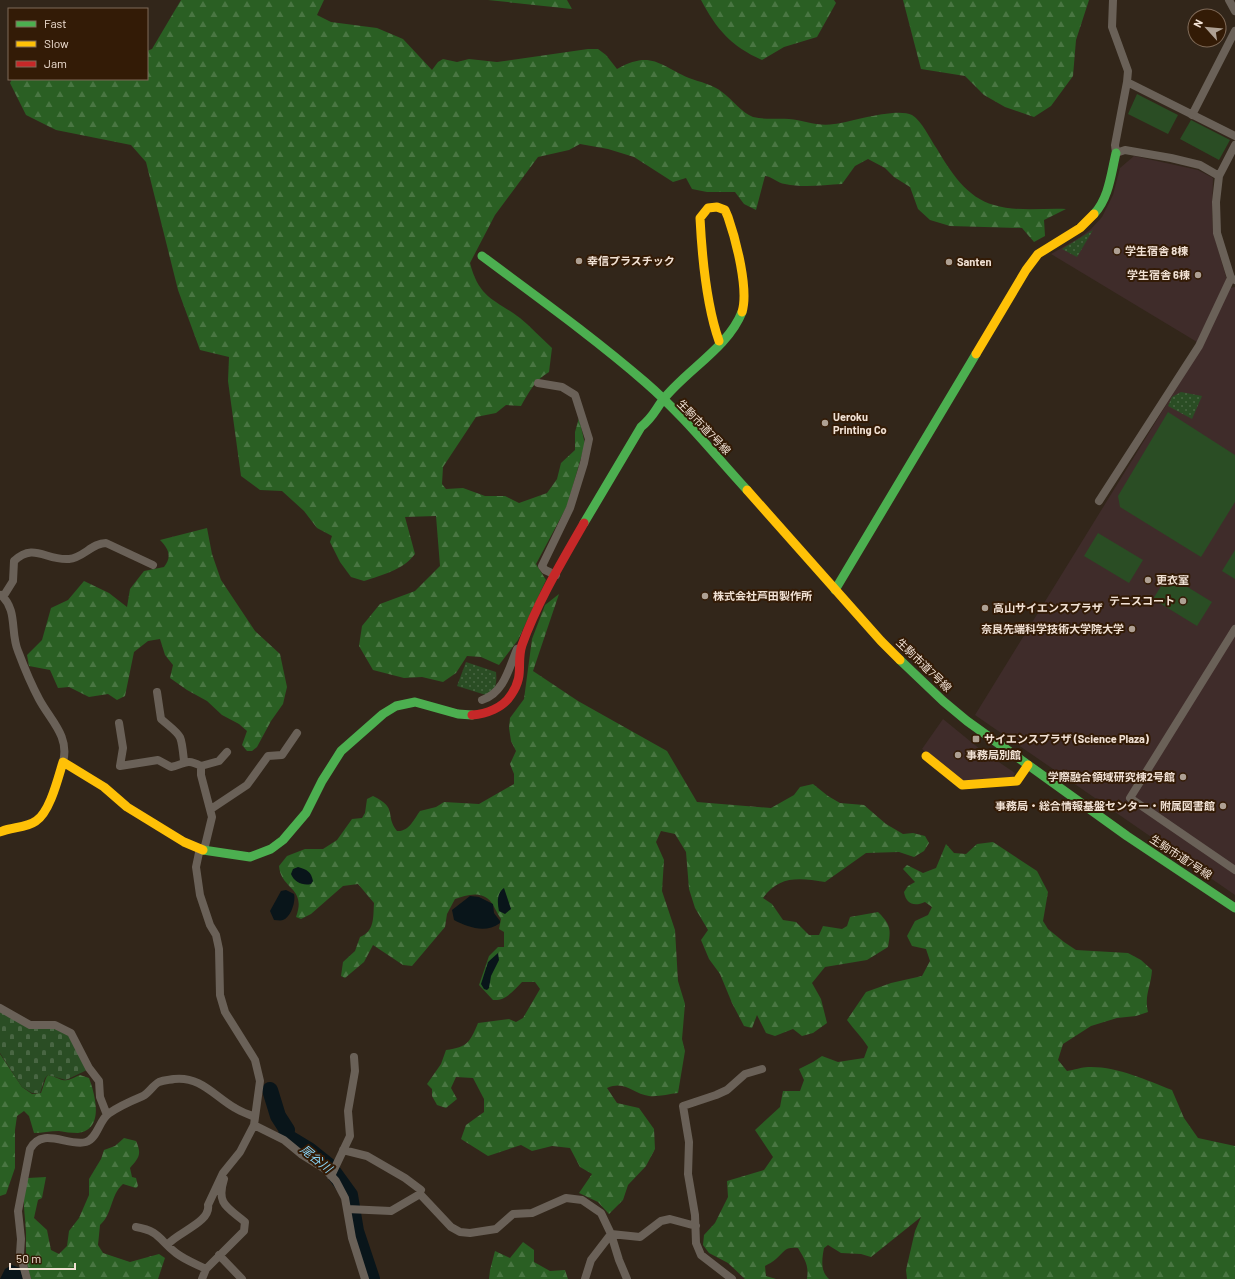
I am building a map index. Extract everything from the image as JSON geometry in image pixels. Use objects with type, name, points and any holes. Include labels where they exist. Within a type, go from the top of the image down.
[{"type":"street","points":[[835,590],[1026,270],[1038,254],[1080,228],[1101,206],[1116,153],[1115,144],[1128,71],[1112,27],[1113,0]]},
{"type":"street","points":[[1229,0],[1235,10]]},
{"type":"street","points":[[1235,0],[1235,10]]},
{"type":"street","points":[[1192,115],[1235,31]]},
{"type":"street","points":[[1127,82],[1235,136]]},
{"type":"street","points":[[1099,501],[1199,346],[1233,279],[1217,233],[1216,202],[1219,176],[1235,145]]},
{"type":"street","points":[[1116,153],[1125,150],[1172,158],[1200,165],[1219,176]]},
{"type":"street","points":[[63,762],[104,787],[127,807],[184,842],[202,849],[250,857],[271,849],[283,840],[306,813],[322,781],[341,751],[383,714],[396,706],[415,702],[458,714],[472,715],[483,714],[498,708],[511,696],[520,677],[521,648],[532,622],[616,465],[641,427],[652,418],[662,401],[719,341],[732,331],[740,320],[744,305],[742,282],[730,217],[725,210],[717,207],[708,208],[700,218],[700,238],[713,324],[719,341]]},
{"type":"street","name":"生駒市道7号線","points":[[482,256],[581,330],[646,383],[662,401],[704,442],[881,641],[943,701],[967,721],[1127,836],[1235,908]]},
{"type":"street","points":[[538,383],[562,386],[574,395],[589,439],[584,463],[570,508],[542,566],[545,570],[556,575]]},
{"type":"street","points":[[0,832],[13,826],[28,824],[42,816],[63,762],[65,753],[64,740],[40,700],[17,651],[12,612],[2,596],[13,581],[14,562],[23,553],[29,552],[70,559],[78,557],[100,543],[106,543],[152,565]]},
{"type":"street","points":[[1235,629],[1130,798],[1235,870]]},
{"type":"street","points":[[482,700],[496,693],[504,683],[517,649],[521,648]]},
{"type":"street","points":[[157,692],[161,719],[180,734],[182,738],[184,761]]},
{"type":"street","points":[[119,723],[123,748],[120,766],[158,760],[171,767],[184,761],[193,762],[201,766],[219,762],[227,752]]},
{"type":"street","points":[[211,809],[247,785],[268,756],[282,755],[297,733]]},
{"type":"street","points":[[926,756],[962,785],[1017,781],[1028,765]]},
{"type":"street","points":[[168,1245],[173,1238],[202,1221],[209,1209],[208,1205],[216,1188],[227,1168],[240,1152],[254,1121],[260,1081],[258,1070],[245,1042],[226,1012],[220,995],[219,949],[216,935],[210,925],[200,895],[196,867],[211,827],[211,809],[206,797],[201,775],[201,766]]},
{"type":"street","points":[[0,1008],[30,1025],[55,1025],[71,1033],[89,1068],[99,1081],[100,1097],[107,1115]]},
{"type":"street","points":[[331,1176],[350,1136],[348,1111],[355,1071],[354,1057]]},
{"type":"street","points":[[732,1279],[701,1255],[696,1243],[696,1226],[688,1174],[689,1142],[683,1106],[716,1095],[726,1090],[746,1074],[762,1068]]},
{"type":"street","points":[[27,1279],[20,1254],[21,1239],[18,1211],[30,1149],[36,1142],[52,1138],[82,1143],[88,1142],[107,1115],[130,1101],[145,1095],[158,1083],[187,1079],[198,1082],[284,1140],[301,1154],[325,1169],[336,1181],[345,1198],[352,1238],[365,1279]]},
{"type":"street","points":[[343,1150],[367,1156],[405,1178],[421,1190]]},
{"type":"street","points":[[202,1279],[206,1269],[244,1231],[245,1227],[245,1222],[221,1200],[220,1194],[227,1168]]},
{"type":"street","points":[[347,1209],[391,1211],[420,1194],[451,1227],[460,1232],[470,1233],[496,1229],[513,1214],[532,1213],[566,1198],[574,1198],[589,1203],[601,1213],[611,1234],[627,1279]]},
{"type":"street","points":[[611,1234],[640,1237],[661,1221],[670,1219],[696,1226]]},
{"type":"street","points":[[136,1227],[149,1229],[162,1238],[168,1245],[188,1261],[206,1269]]},
{"type":"street","points":[[585,1279],[591,1260],[611,1234]]},
{"type":"street","points":[[219,1255],[242,1279]]},
{"type":"shaded area","points":[[1134,156],[1198,170],[1213,178],[1213,232],[1227,280],[1197,342],[1051,254],[1079,238],[1091,229],[1102,217],[1113,195],[1120,168]]},
{"type":"shaded area","name":"奈良先端科学技術大学院大学","points":[[1235,287],[1235,895],[975,715],[1200,350],[1229,288]]},
{"type":"shaded area","points":[[943,719],[981,750],[1015,773],[1013,777],[963,781],[950,773],[922,749]]},
{"type":"shaded area","points":[[298,867],[310,873],[313,881],[311,884],[299,883],[292,877],[291,874],[293,869]]},
{"type":"shaded area","points":[[504,888],[511,909],[505,914],[499,911],[498,904],[500,892]]},
{"type":"shaded area","points":[[286,890],[294,894],[292,908],[286,918],[282,920],[274,920],[270,911],[281,891]]},
{"type":"shaded area","points":[[470,896],[479,897],[493,904],[494,913],[500,923],[483,929],[471,927],[454,920],[452,910]]},
{"type":"shaded area","points":[[498,953],[499,960],[491,976],[489,988],[487,990],[484,989],[481,984],[488,962]]},
{"type":"shaded area","points":[[12,1265],[20,1268],[23,1279],[0,1279],[5,1269]]},
{"type":"green space","points":[[181,0],[324,0],[317,15],[331,22],[377,28],[403,39],[432,70],[438,62],[443,59],[457,62],[469,59],[497,62],[588,49],[598,49],[606,55],[617,69],[629,63],[647,60],[662,64],[689,78],[719,90],[753,117],[767,119],[789,119],[828,125],[885,114],[905,113],[912,115],[919,121],[960,183],[984,201],[994,205],[1011,208],[1066,209],[1044,220],[1045,236],[1034,242],[1022,228],[950,226],[930,220],[918,209],[910,187],[894,177],[885,168],[868,159],[855,166],[842,184],[799,186],[782,183],[765,176],[756,210],[744,204],[735,192],[707,192],[692,189],[686,178],[673,182],[634,157],[608,149],[580,144],[569,150],[538,157],[495,215],[470,263],[478,284],[483,291],[520,318],[552,348],[549,372],[536,383],[521,406],[506,405],[496,413],[476,417],[443,467],[442,484],[446,489],[463,488],[485,496],[505,496],[519,503],[547,493],[557,479],[561,463],[575,450],[575,432],[579,418],[585,444],[567,506],[536,564],[546,580],[518,640],[499,665],[481,657],[467,656],[456,673],[443,682],[422,677],[404,678],[373,670],[359,646],[362,626],[380,604],[415,591],[440,566],[436,516],[405,517],[415,554],[410,560],[398,568],[364,581],[351,577],[340,562],[330,542],[332,536],[317,528],[304,511],[282,491],[260,490],[241,476],[228,381],[229,357],[200,350],[178,290],[146,162],[131,145],[56,130],[26,115],[10,83],[12,80],[148,80],[148,51],[152,49]]},
{"type":"green space","points":[[488,0],[567,0],[572,9]]},
{"type":"green space","points":[[701,0],[834,0],[836,3],[817,37],[784,47],[762,60],[751,55],[733,43],[713,20]]},
{"type":"green space","points":[[903,0],[1089,0],[1076,40],[1073,76],[1051,106],[1034,117],[1005,107],[984,95],[965,76],[921,69]]},
{"type":"green space","points":[[1137,94],[1178,115],[1168,134],[1128,114]]},
{"type":"green space","points":[[1191,120],[1230,140],[1219,160],[1180,139]]},
{"type":"green space","points":[[1093,230],[1077,257],[1062,249]]},
{"type":"green space","points":[[1181,392],[1202,396],[1192,419],[1168,406],[1172,397]]},
{"type":"green space","points":[[1168,412],[1235,455],[1235,502],[1201,557],[1120,507],[1118,496]]},
{"type":"green space","points":[[207,528],[212,554],[221,580],[255,631],[280,654],[287,687],[283,704],[271,721],[257,747],[252,751],[247,751],[242,745],[247,731],[239,724],[222,715],[207,701],[187,690],[170,678],[173,665],[165,655],[160,639],[148,641],[134,652],[125,696],[117,700],[108,694],[89,697],[69,687],[58,688],[50,670],[29,666],[27,655],[42,640],[51,608],[68,600],[84,581],[109,593],[127,607],[130,589],[144,571],[164,567],[168,560],[169,556],[166,547],[160,540]]},
{"type":"green space","name":"テニスコート","points":[[1098,533],[1143,560],[1129,583],[1084,556]]},
{"type":"green space","points":[[1235,550],[1235,579],[1222,571]]},
{"type":"green space","name":"テニスコート","points":[[1168,575],[1212,602],[1197,626],[1153,599]]},
{"type":"green space","points":[[559,594],[533,671],[578,701],[667,751],[697,802],[771,808],[794,795],[800,787],[813,784],[840,803],[864,805],[886,824],[903,834],[913,833],[925,836],[929,843],[924,851],[914,857],[899,852],[866,853],[825,882],[799,879],[783,882],[776,885],[763,898],[772,904],[783,920],[796,922],[809,935],[819,935],[823,926],[842,929],[847,926],[850,917],[878,912],[888,924],[890,931],[888,947],[867,960],[825,967],[812,983],[821,999],[827,1023],[813,1033],[802,1036],[793,1029],[775,1036],[766,1033],[757,1015],[752,1028],[744,1026],[732,1003],[720,974],[709,959],[701,940],[708,930],[695,908],[689,889],[686,852],[675,834],[661,831],[656,842],[664,860],[662,891],[675,930],[678,981],[685,1004],[682,1039],[685,1051],[678,1093],[649,1096],[643,1095],[624,1086],[607,1088],[617,1103],[639,1108],[654,1129],[655,1149],[646,1166],[628,1185],[623,1200],[609,1214],[598,1202],[579,1193],[592,1174],[580,1167],[570,1148],[552,1146],[532,1151],[521,1145],[488,1156],[461,1139],[466,1125],[484,1112],[484,1099],[473,1078],[456,1077],[451,1088],[457,1099],[446,1108],[437,1105],[432,1096],[432,1089],[427,1084],[441,1064],[446,1050],[464,1045],[473,1035],[478,1023],[509,1019],[516,1022],[523,1018],[540,989],[535,982],[522,982],[506,997],[493,1000],[479,985],[489,956],[498,947],[504,947],[504,932],[499,929],[501,919],[491,902],[483,896],[474,894],[455,899],[447,914],[445,927],[412,966],[403,965],[373,945],[364,962],[345,978],[341,976],[343,962],[355,951],[360,937],[371,927],[374,903],[358,884],[343,886],[311,914],[301,919],[296,917],[299,907],[296,894],[284,880],[279,866],[287,856],[305,849],[323,849],[337,840],[352,819],[362,818],[365,813],[367,799],[373,796],[389,808],[393,825],[397,831],[401,831],[411,824],[420,811],[436,807],[444,802],[479,804],[514,784],[514,774],[510,764],[516,751],[511,741],[509,728],[510,718],[524,699],[532,639],[545,605]]},
{"type":"green space","points":[[466,662],[496,672],[496,685],[489,696],[457,686]]},
{"type":"green space","points":[[993,842],[1037,871],[1048,892],[1043,921],[1048,929],[1064,942],[1076,950],[1128,953],[1141,960],[1152,970],[1147,996],[1148,1012],[1136,1016],[1117,1018],[1091,1026],[1063,1044],[1058,1060],[1067,1071],[1083,1067],[1099,1067],[1131,1074],[1172,1090],[1184,1118],[1198,1138],[1235,1146],[1235,1279],[907,1279],[906,1270],[915,1231],[921,1217],[871,1257],[861,1254],[841,1253],[828,1245],[824,1248],[822,1265],[826,1276],[829,1279],[807,1279],[807,1266],[798,1248],[790,1248],[785,1250],[775,1260],[765,1266],[766,1276],[776,1279],[745,1279],[728,1263],[709,1253],[703,1245],[704,1235],[715,1223],[728,1197],[727,1181],[764,1170],[773,1157],[755,1130],[780,1107],[783,1091],[800,1091],[804,1080],[799,1069],[822,1056],[838,1062],[864,1058],[868,1047],[847,1020],[866,992],[891,983],[922,976],[930,961],[926,949],[912,946],[907,936],[915,921],[928,915],[932,907],[925,902],[914,904],[909,902],[904,892],[908,886],[915,882],[903,869],[907,865],[923,873],[936,868],[946,844],[954,853],[966,854],[977,844]]},
{"type":"green space","points":[[0,1011],[33,1029],[58,1029],[68,1035],[87,1070],[66,1080],[48,1075],[45,1078],[40,1093],[32,1093],[22,1087],[0,1053]]},
{"type":"green space","points":[[0,1054],[22,1087],[32,1094],[41,1093],[48,1075],[64,1080],[69,1080],[80,1075],[89,1078],[94,1093],[96,1110],[92,1125],[86,1130],[78,1133],[59,1131],[34,1133],[29,1116],[24,1111],[17,1116],[15,1130],[15,1168],[6,1194],[0,1196]]},
{"type":"green space","points":[[124,1138],[136,1141],[138,1145],[139,1156],[130,1168],[132,1177],[136,1178],[138,1186],[136,1188],[123,1184],[119,1188],[107,1216],[100,1225],[98,1245],[103,1253],[130,1262],[159,1254],[165,1258],[158,1279],[31,1279],[27,1262],[24,1206],[28,1178],[46,1177],[42,1198],[38,1200],[34,1218],[47,1230],[51,1250],[59,1254],[67,1246],[69,1231],[79,1218],[89,1195],[89,1179],[101,1159],[104,1150],[115,1146]]},
{"type":"green space","points":[[523,1242],[534,1250],[534,1262],[550,1271],[565,1270],[568,1279],[489,1279],[495,1251],[510,1258]]},
{"type":"waterway","name":"尾谷川","points":[[270,1090],[278,1116],[287,1130],[286,1136],[309,1150],[329,1166],[350,1195],[356,1231],[372,1279]]},
{"type":"traffic: fast","points":[[1094,214],[1099,208],[1106,193],[1116,153]]},
{"type":"traffic: fast","points":[[482,256],[585,333],[659,394],[747,490]]},
{"type":"traffic: fast","points":[[584,523],[641,427],[651,417],[671,390],[727,337],[742,312]]},
{"type":"traffic: fast","points":[[835,590],[976,354]]},
{"type":"traffic: fast","points":[[900,660],[943,701],[967,721],[1127,836],[1235,908]]},
{"type":"traffic: fast","points":[[203,850],[250,857],[271,849],[283,840],[306,813],[322,781],[341,751],[383,714],[396,706],[415,702],[458,714],[472,715]]},
{"type":"traffic: slow","points":[[719,341],[711,312],[705,280],[702,248],[700,218],[708,208],[717,207],[725,210],[735,238],[743,278],[744,303],[742,312]]},
{"type":"traffic: slow","points":[[976,354],[1026,270],[1038,254],[1080,228],[1094,214]]},
{"type":"traffic: slow","points":[[747,490],[881,641],[900,660]]},
{"type":"traffic: slow","points":[[926,756],[962,785],[1017,781],[1028,765]]},
{"type":"traffic: slow","points":[[0,832],[28,825],[41,817],[53,794],[63,762],[104,787],[127,807],[184,842],[203,850]]},
{"type":"traffic: jam","points":[[472,715],[494,710],[508,700],[511,695],[518,681],[520,651],[528,629],[550,583],[584,523]]},
{"type":"place","name":"学生宿舎 8棟","points":[[1117,251]]},
{"type":"place","name":"幸信プラスチック","points":[[579,261]]},
{"type":"place","name":"Santen","points":[[949,262]]},
{"type":"place","name":"学生宿舎 6棟","points":[[1198,275]]},
{"type":"place","name":"Ueroku Printing Co","points":[[825,423]]},
{"type":"place","name":"更衣室","points":[[1148,580]]},
{"type":"place","name":"株式会社芦田製作所","points":[[705,596]]},
{"type":"place","name":"テニスコート","points":[[1183,601]]},
{"type":"place","name":"高山サイエンスプラザ","points":[[985,608]]},
{"type":"place","name":"奈良先端科学技術大学院大学","points":[[1132,629]]},
{"type":"place","name":"サイエンスプラザ (Science Plaza)","points":[[976,739]]},
{"type":"place","name":"事務局別館","points":[[958,755]]},
{"type":"place","name":"学際融合領域研究棟2号館","points":[[1183,777]]},
{"type":"place","name":"事務局・総合情報基盤センター・附属図書館","points":[[1223,806]]}]
